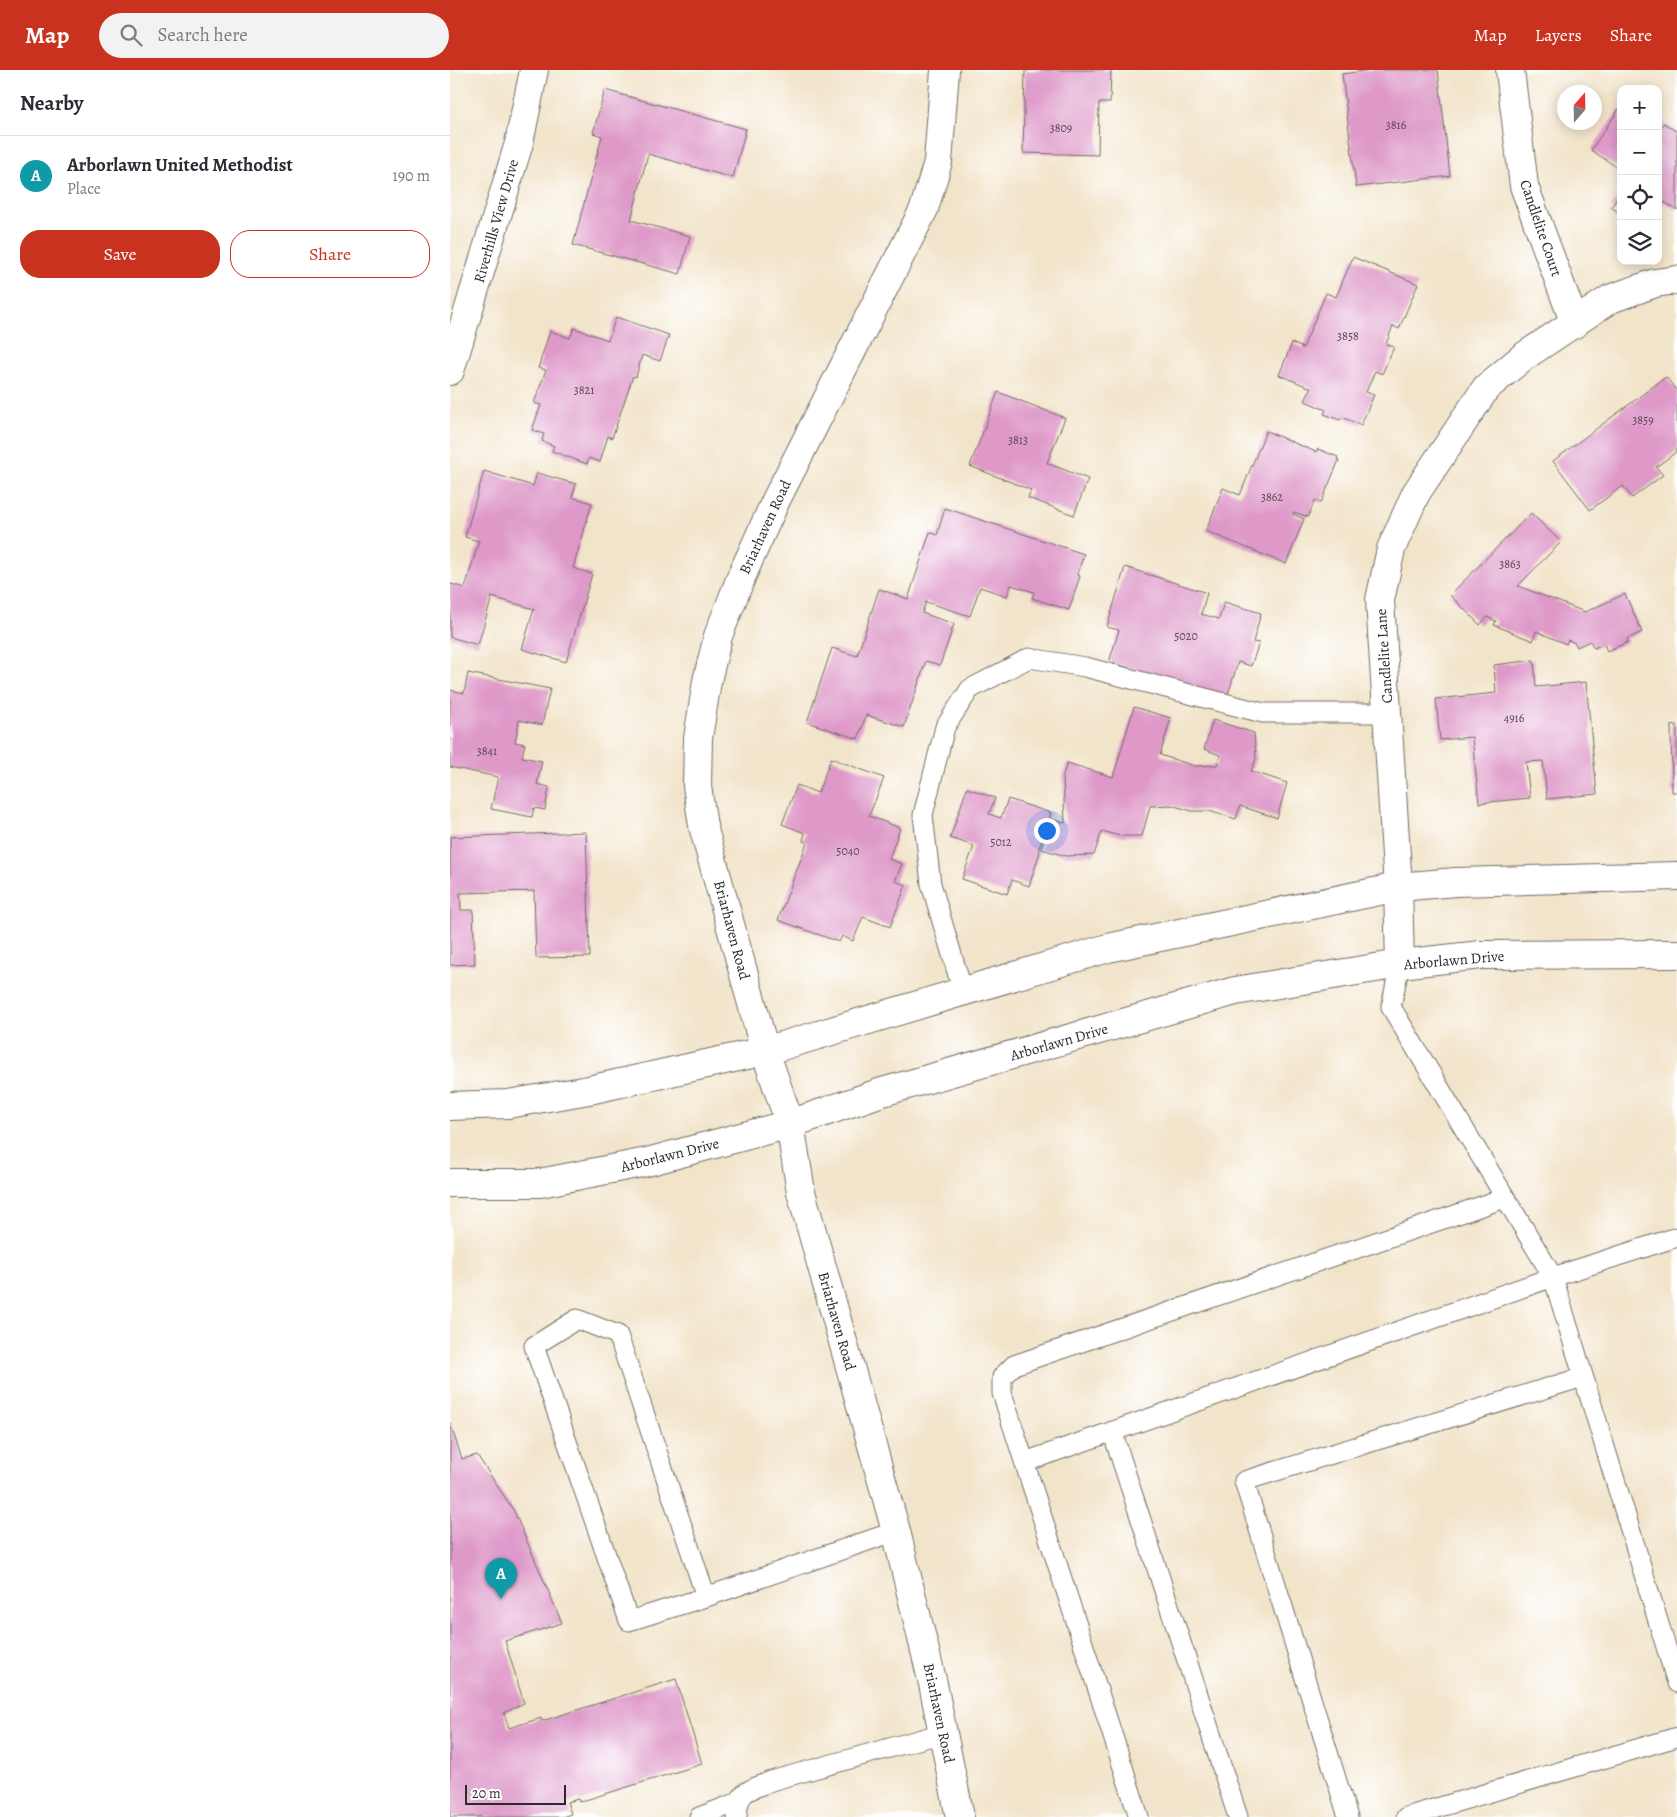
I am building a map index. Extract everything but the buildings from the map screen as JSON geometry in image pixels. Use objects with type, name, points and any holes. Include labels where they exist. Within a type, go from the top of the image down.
[{"type":"street","name":"Riverhills View Drive","points":[[450,371],[519,143],[534,70]]},
{"type":"street","name":"Briarhaven Road","points":[[946,70],[938,162],[924,209],[773,509],[742,575],[718,636],[707,681],[698,738],[697,786],[703,826],[765,1051],[790,1124],[801,1192],[896,1531],[933,1684],[960,1817]]},
{"type":"street","name":"Candlelite Court","points":[[1510,70],[1524,186],[1575,324]]},
{"type":"street","name":"Candlelite Lane","points":[[1400,964],[1398,886],[1380,600],[1392,549],[1416,492],[1486,388],[1523,357],[1610,299],[1655,283],[1677,280]]},
{"type":"street","points":[[450,1106],[508,1104],[589,1090],[765,1051],[1108,948],[1398,886],[1456,882],[1677,876]]},
{"type":"street","name":"Arborlawn Drive","points":[[450,1183],[540,1183],[647,1162],[790,1124],[879,1092],[1235,990],[1400,964],[1481,955],[1677,954]]},
{"type":"lane","points":[[963,992],[931,884],[923,815],[945,727],[970,689],[1029,658],[1085,668],[1263,713],[1388,713]]},
{"type":"lane","points":[[1400,964],[1391,1007],[1553,1277],[1677,1683]]},
{"type":"lane","points":[[1139,1817],[1002,1393],[1002,1377],[1014,1365],[1506,1198]]},
{"type":"lane","points":[[1025,1462],[1553,1277],[1677,1237]]},
{"type":"lane","points":[[706,1597],[618,1335],[577,1319],[534,1346],[629,1622],[706,1597],[896,1531]]},
{"type":"lane","points":[[1348,1817],[1244,1481],[1583,1377]]},
{"type":"lane","points":[[1112,1431],[1238,1817]]},
{"type":"lane","points":[[699,1817],[737,1810],[744,1793],[771,1781],[943,1733]]},
{"type":"lane","points":[[1406,1817],[1677,1737]]},
{"type":"place","name":"Arborlawn United Methodist","points":[[501,1599]]}]
